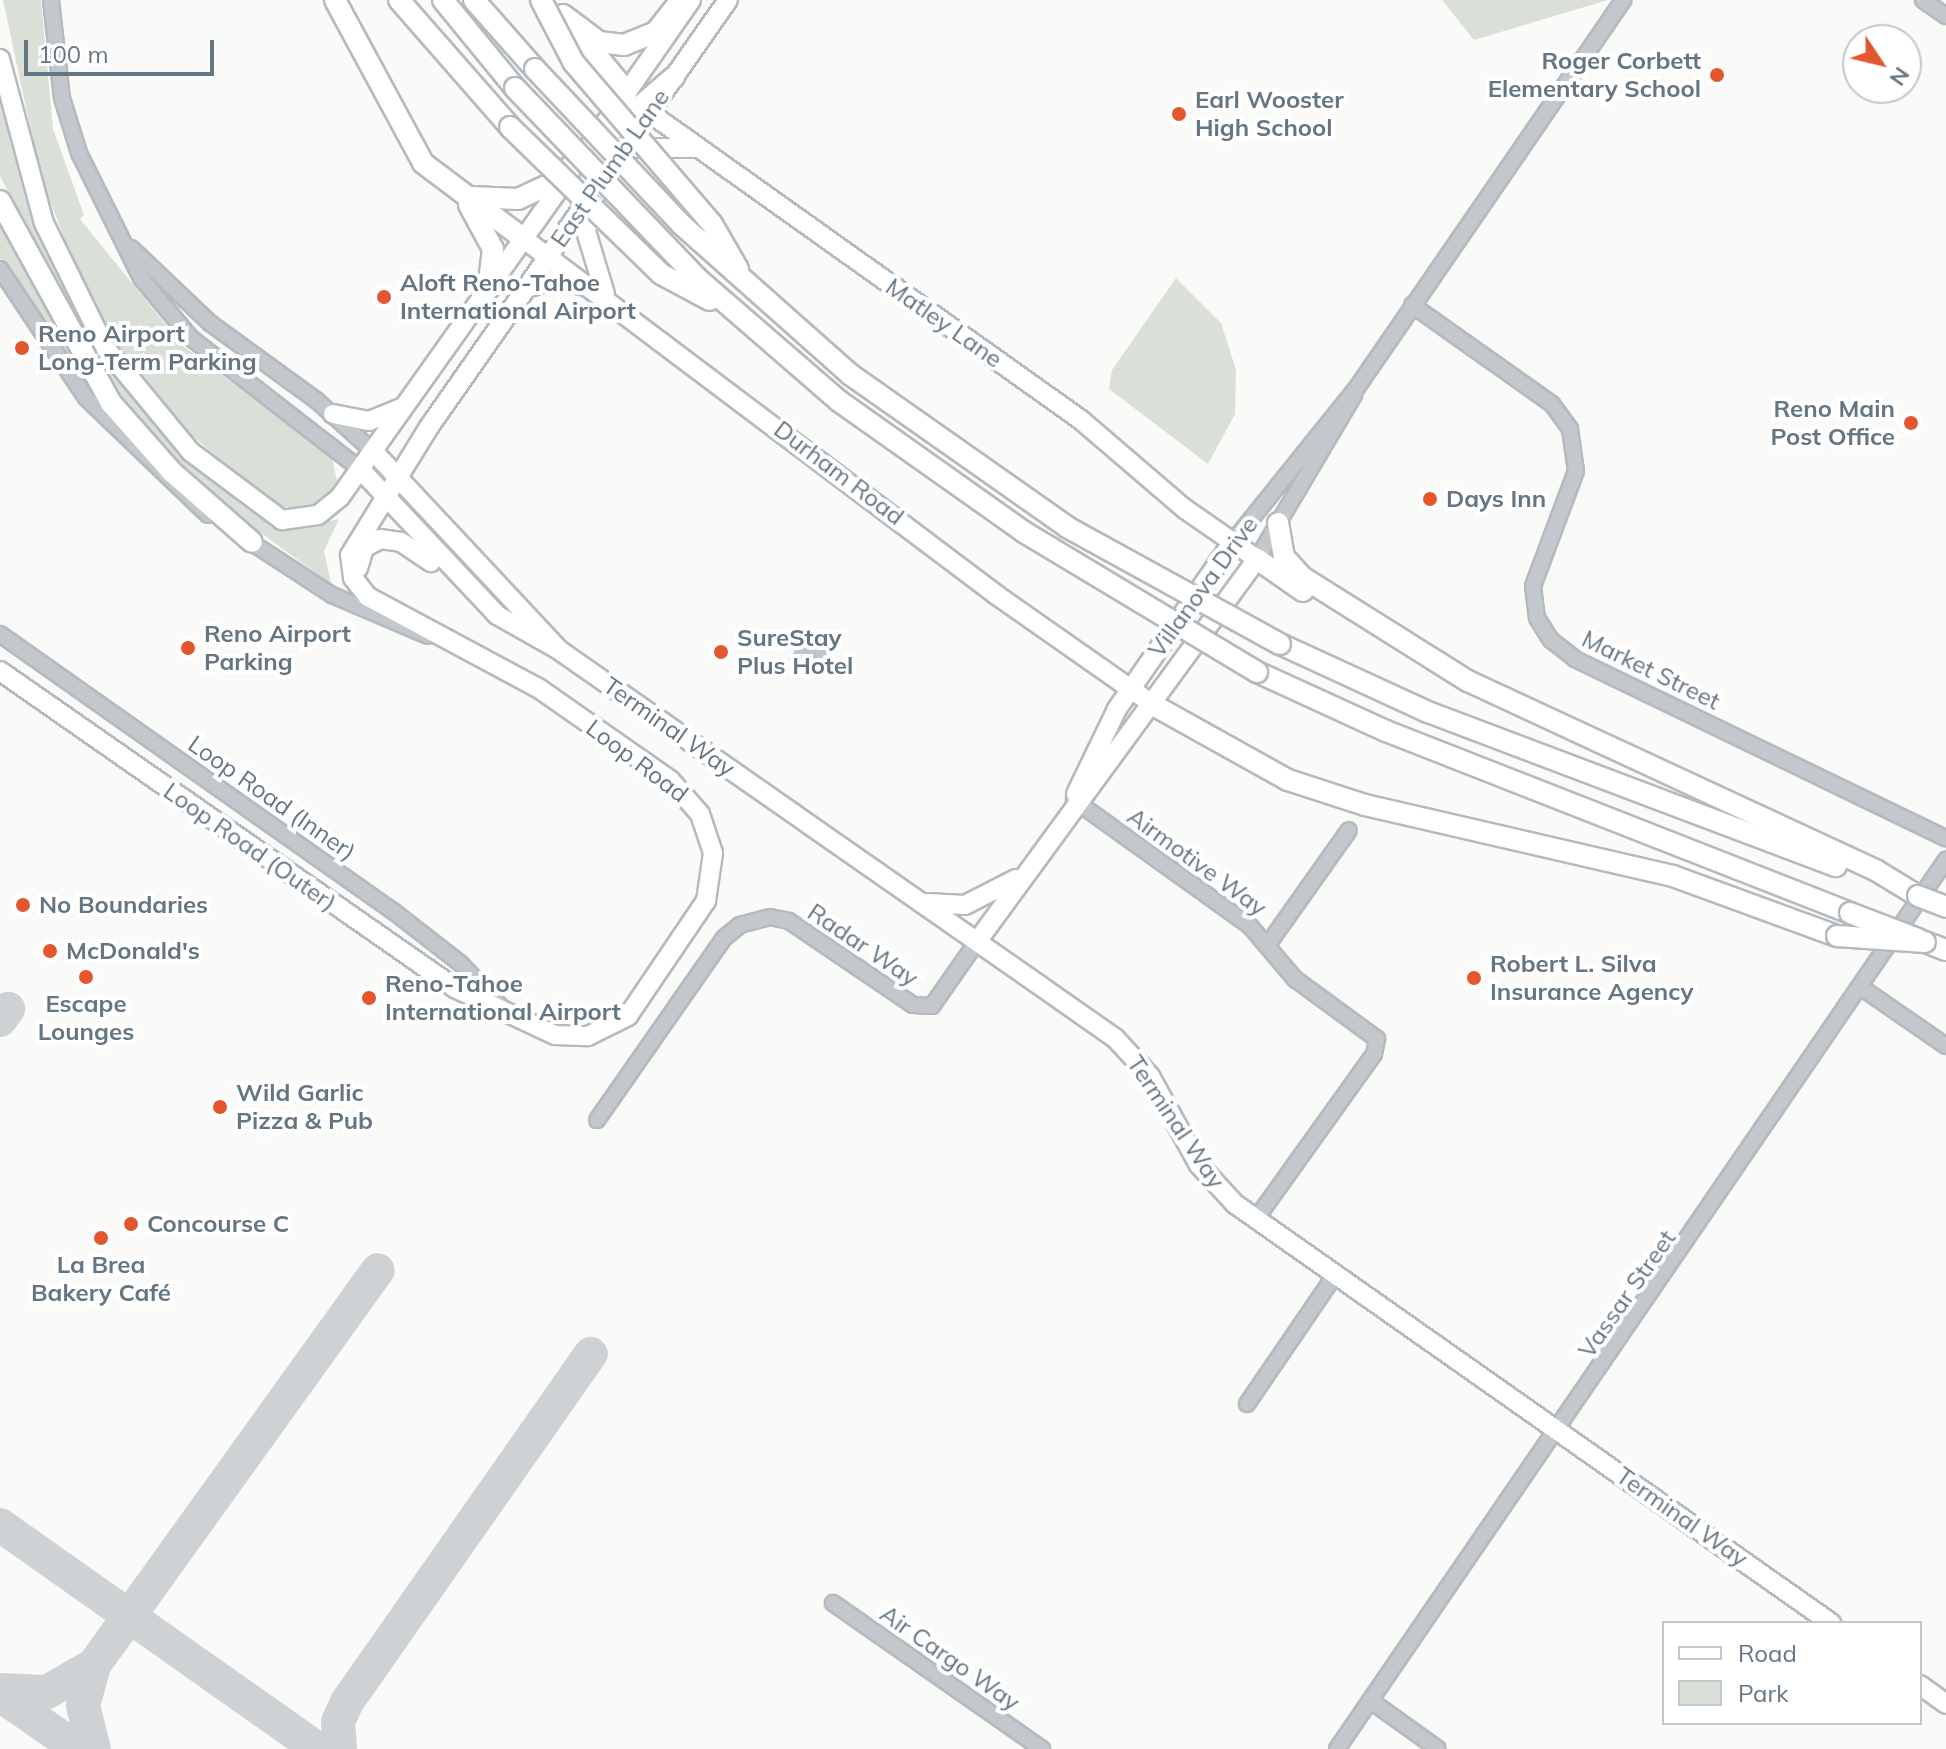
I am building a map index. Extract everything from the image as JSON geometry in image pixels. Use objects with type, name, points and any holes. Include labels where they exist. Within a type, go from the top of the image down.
[{"type":"highway","points":[[335,0],[408,142],[460,192],[524,239]]},
{"type":"highway","points":[[399,0],[510,127],[661,274],[735,313]]},
{"type":"highway","points":[[443,0],[587,169],[735,313],[909,454],[1083,569],[1257,672],[1386,731],[1946,950]]},
{"type":"highway","points":[[474,0],[640,183],[748,286],[851,375],[1019,496],[1144,572],[1280,644],[1428,712],[1875,875]]},
{"type":"highway","points":[[541,0],[574,63],[712,224],[748,286]]},
{"type":"highway","points":[[557,8],[599,42],[624,45],[656,32],[681,0]]},
{"type":"highway","points":[[557,8],[637,102]]},
{"type":"highway","points":[[460,192],[489,201],[518,199],[577,164],[610,136],[637,102],[674,77]]},
{"type":"highway","points":[[460,192],[493,249],[488,290]]},
{"type":"highway","points":[[0,201],[111,403],[172,472],[252,542]]},
{"type":"highway","points":[[1278,523],[1284,557],[1302,577],[1468,681]]},
{"type":"highway","points":[[1257,559],[1364,630],[1946,907]]},
{"type":"highway","points":[[1155,706],[1223,748],[1303,785],[1365,805],[1637,866],[1837,936],[1925,942]]},
{"type":"main road","name":"East Plumb Lane","points":[[384,495],[524,289],[620,155],[645,67],[691,0]]},
{"type":"main road","points":[[690,54],[719,0]]},
{"type":"main road","name":"East Plumb Lane","points":[[674,77],[728,0]]},
{"type":"main road","points":[[0,59],[24,164],[57,256],[106,349],[148,406],[214,473],[282,520],[326,510],[361,470]]},
{"type":"main road","name":"East Plumb Lane","points":[[361,470],[577,164],[637,102]]},
{"type":"main road","name":"Matley Lane","points":[[637,102],[696,149],[1081,420],[1232,543],[1257,559]]},
{"type":"main road","points":[[601,292],[588,254],[592,195],[610,136]]},
{"type":"main road","points":[[524,239],[598,168],[620,155],[663,145],[696,149]]},
{"type":"main road","name":"Durham Road","points":[[524,239],[601,292],[998,596],[1155,706]]},
{"type":"main road","points":[[524,289],[552,280],[601,292]]},
{"type":"main road","points":[[333,414],[369,421],[408,403]]},
{"type":"main road","name":"Terminal Way","points":[[374,452],[398,474],[559,650]]},
{"type":"main road","name":"Terminal Way","points":[[361,470],[463,585],[511,626],[559,650],[919,901],[979,939],[1134,1056],[1199,1165],[1256,1219],[1828,1621]]},
{"type":"main road","points":[[384,495],[350,555],[357,585],[376,601],[467,646]]},
{"type":"main road","points":[[376,601],[358,563],[364,548],[380,539],[408,545],[463,585]]},
{"type":"main road","name":"Villanova Drive","points":[[1074,800],[1092,753],[1130,689],[1232,543]]},
{"type":"main road","name":"Villanova Drive","points":[[979,939],[1074,800],[1155,706],[1257,559]]},
{"type":"main road","name":"Loop Road","points":[[467,646],[679,787],[700,814],[713,853],[700,914],[619,1023],[566,1037],[535,1029],[506,1012]]},
{"type":"main road","name":"Loop Road (Outer)","points":[[0,671],[413,962],[506,1012]]},
{"type":"main road","points":[[919,901],[965,905],[1022,876]]},
{"type":"main road","points":[[1922,1686],[1946,1704]]},
{"type":"street","name":"Terminal Way","points":[[51,0],[62,98],[84,165],[141,278],[179,328],[361,470]]},
{"type":"street","name":"Villanova Drive","points":[[1257,559],[1356,389],[1623,0]]},
{"type":"street","points":[[1923,0],[1946,16]]},
{"type":"street","name":"Terminal Way","points":[[120,236],[210,323],[333,414],[374,452]]},
{"type":"street","points":[[0,269],[68,375],[106,421],[192,503],[349,604],[467,646]]},
{"type":"street","name":"Market Street","points":[[1412,305],[1552,404],[1570,429],[1576,471],[1533,586],[1537,618],[1551,640],[1575,659],[1946,838]]},
{"type":"street","name":"Villanova Drive","points":[[1232,543],[1356,389]]},
{"type":"street","name":"Loop Road (Inner)","points":[[0,634],[393,911],[461,964],[506,1012]]},
{"type":"street","name":"Airmotive Way","points":[[1074,800],[1269,943],[1295,979],[1368,1029],[1378,1047],[1256,1219]]},
{"type":"street","points":[[1269,943],[1349,830]]},
{"type":"street","name":"Vassar Street","points":[[1337,1749],[1559,1431],[1946,860]]},
{"type":"street","name":"Radar Way","points":[[597,1120],[724,938],[740,925],[759,918],[789,921],[913,1005],[932,1006],[979,939]]},
{"type":"street","points":[[1862,988],[1946,1046]]},
{"type":"street","points":[[1247,1404],[1335,1275]]},
{"type":"street","name":"Air Cargo Way","points":[[833,1603],[1042,1749]]},
{"type":"street","points":[[1371,1701],[1438,1749]]},
{"type":"green space","points":[[3,0],[41,0],[53,129],[84,215],[80,219],[183,346],[332,458],[338,485],[314,508],[276,507],[182,427],[121,353],[72,258],[41,178]]},
{"type":"green space","points":[[1442,0],[1608,0],[1474,40]]},
{"type":"green space","points":[[0,100],[36,226],[108,365],[155,425],[243,506],[291,529],[339,519],[324,551],[331,584],[191,482],[107,379],[0,176]]},
{"type":"green space","points":[[0,210],[117,424],[52,340],[0,258]]},
{"type":"green space","points":[[1176,278],[1221,323],[1236,370],[1235,414],[1208,464],[1109,389],[1112,370]]},
{"type":"shaded area","points":[[805,636],[831,654],[815,677],[789,659]]},
{"type":"taxiway","points":[[0,1020],[8,1009]]},
{"type":"taxiway","points":[[0,1690],[47,1692],[94,1665],[378,1270]]},
{"type":"taxiway","points":[[340,1749],[338,1722],[347,1702],[591,1354]]},
{"type":"taxiway","points":[[0,1525],[318,1749]]},
{"type":"taxiway","points":[[94,1665],[83,1706],[94,1749]]},
{"type":"taxiway","points":[[0,1695],[78,1749]]},
{"type":"place","name":"Roger Corbett Elementary School","points":[[1717,75]]},
{"type":"place","name":"Earl Wooster High School","points":[[1179,114]]},
{"type":"place","name":"Aloft Reno-Tahoe International Airport","points":[[384,297]]},
{"type":"place","name":"Reno Airport Long-Term Parking","points":[[22,348]]},
{"type":"place","name":"Reno Main Post Office","points":[[1911,423]]},
{"type":"place","name":"Days Inn","points":[[1430,499]]},
{"type":"place","name":"Reno Airport Parking","points":[[188,648]]},
{"type":"place","name":"SureStay Plus Hotel","points":[[721,652]]},
{"type":"place","name":"No Boundaries","points":[[23,905]]},
{"type":"place","name":"McDonald's","points":[[50,951]]},
{"type":"place","name":"Escape Lounges","points":[[86,977]]},
{"type":"place","name":"Robert L. Silva Insurance Agency","points":[[1474,978]]},
{"type":"place","name":"Reno-Tahoe International Airport","points":[[369,998]]},
{"type":"place","name":"Wild Garlic Pizza & Pub","points":[[220,1107]]},
{"type":"place","name":"Concourse C","points":[[131,1224]]},
{"type":"place","name":"La Brea Bakery Café","points":[[101,1238]]}]
